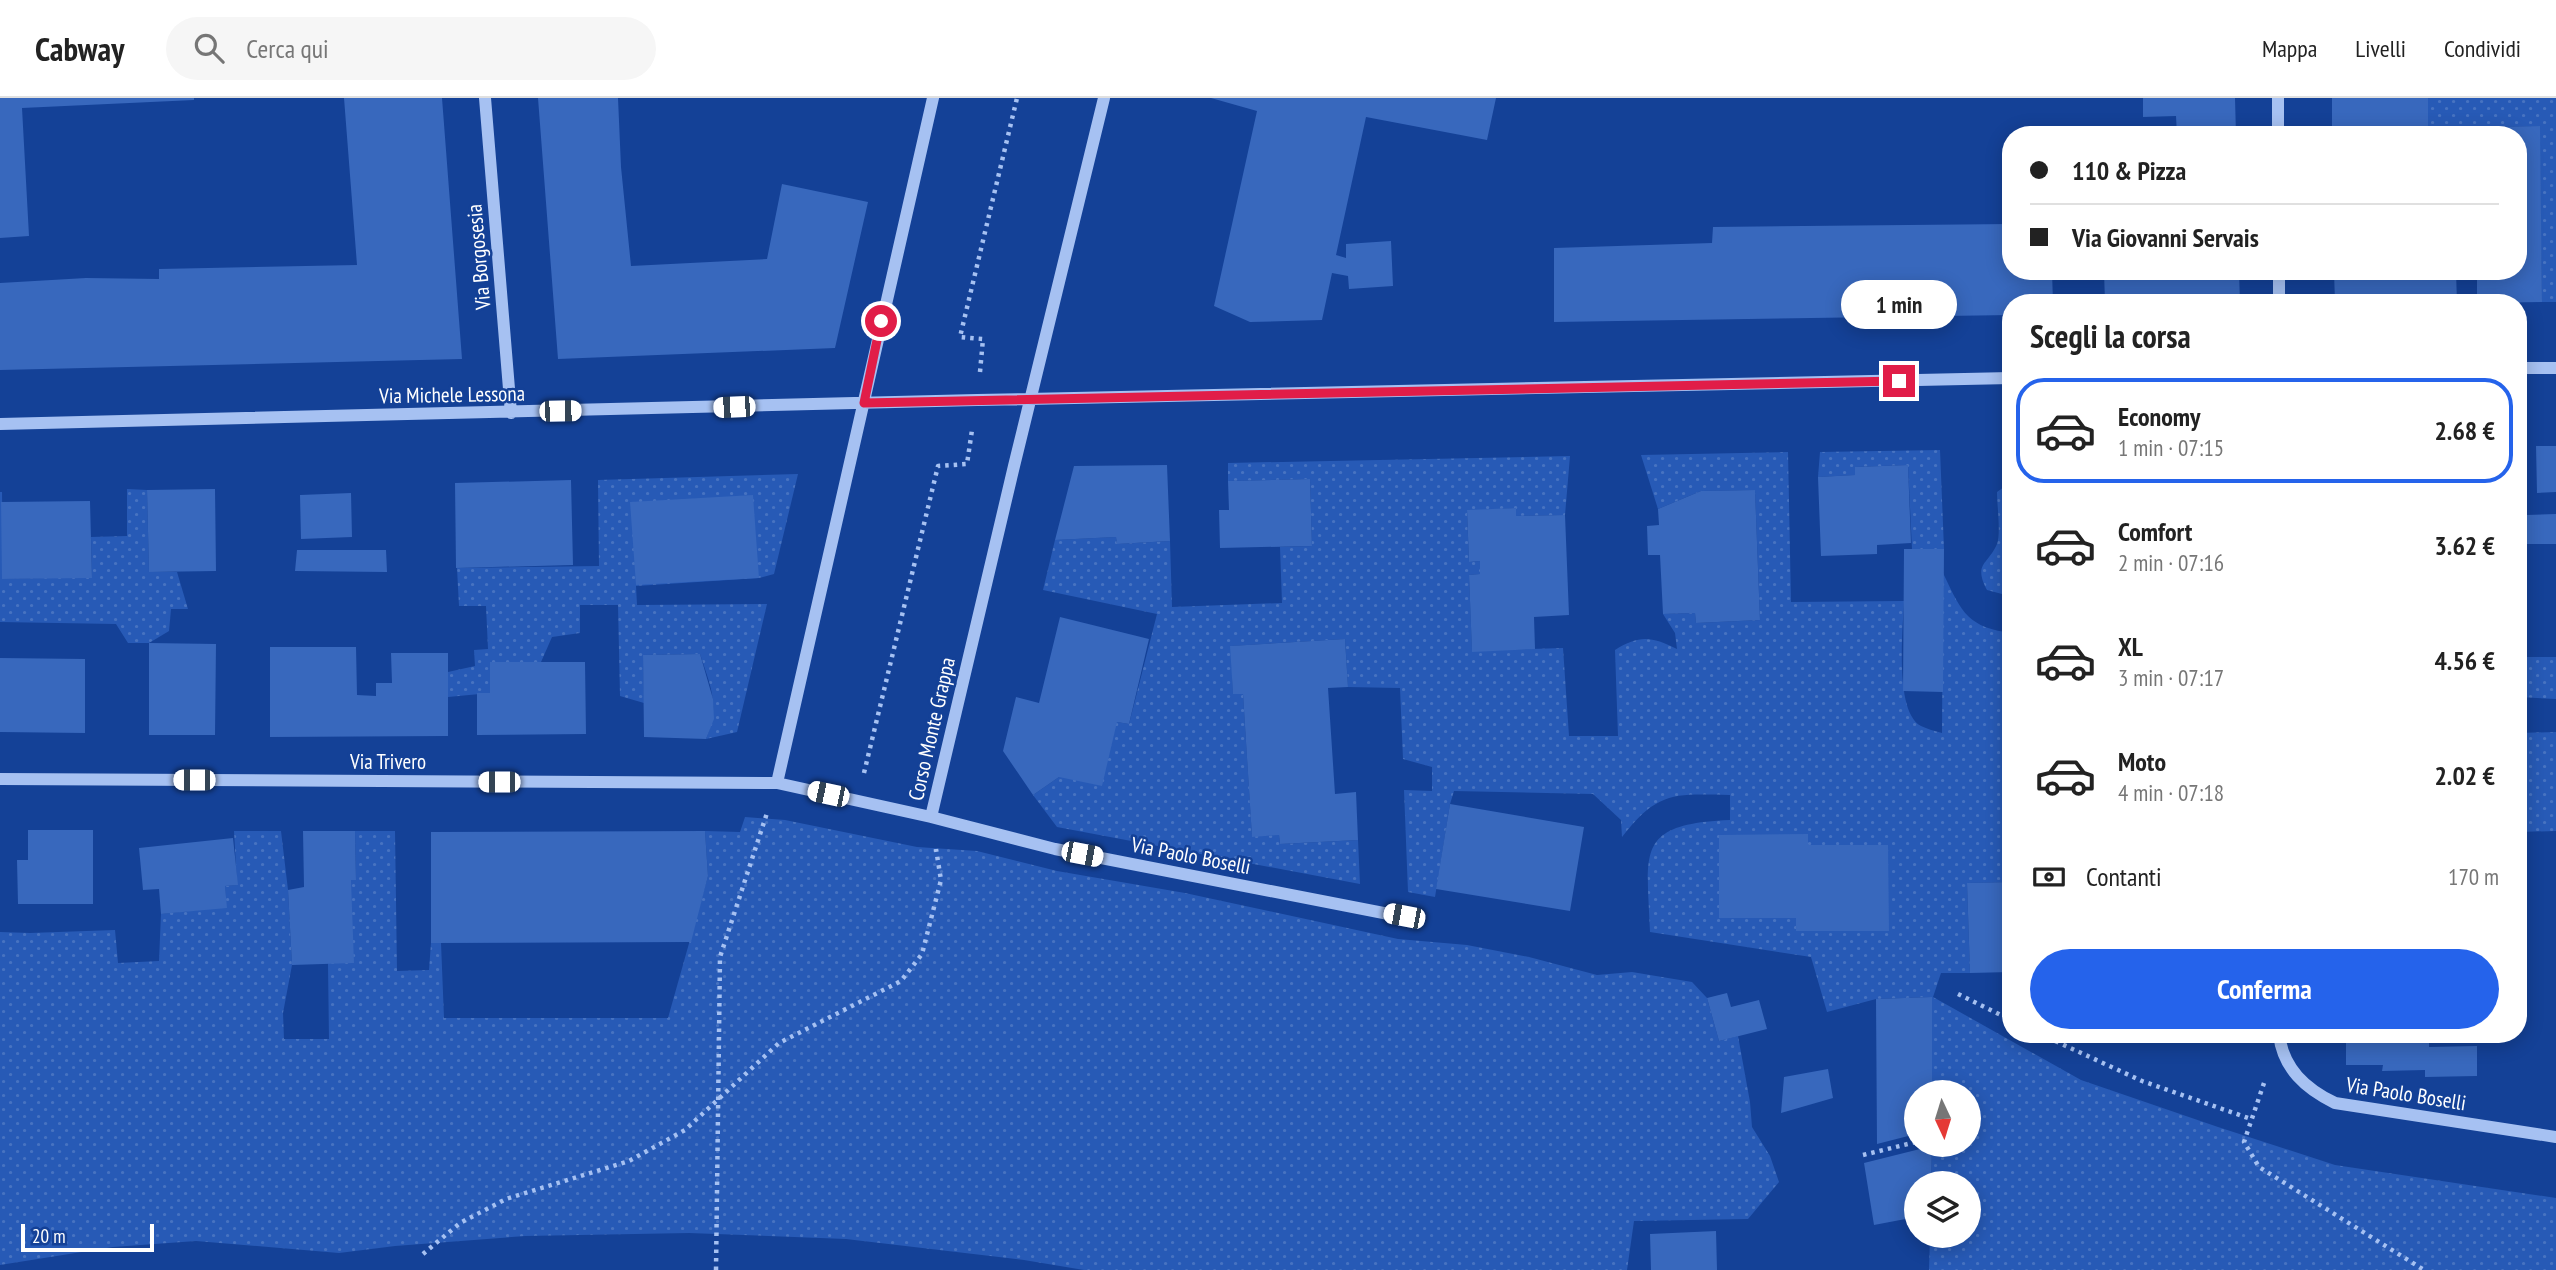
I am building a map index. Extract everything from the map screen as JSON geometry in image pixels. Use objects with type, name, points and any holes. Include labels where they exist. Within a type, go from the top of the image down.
[{"type":"street","name":"Via Borgosesia","points":[[485,98],[511,413]]},
{"type":"street","points":[[777,783],[933,98]]},
{"type":"street","name":"Corso Monte Grappa","points":[[777,783],[931,817],[1104,98]]},
{"type":"street","points":[[2278,98],[2278,126]]},
{"type":"street","points":[[2527,368],[2556,368]]},
{"type":"street","name":"Via Michele Lessona","points":[[0,424],[2002,378]]},
{"type":"street","name":"Via Trivero","points":[[0,779],[777,783]]},
{"type":"street","name":"Via Paolo Boselli","points":[[931,817],[1055,849],[1404,916]]},
{"type":"street","name":"Via Paolo Boselli","points":[[2281,1043],[2296,1077],[2314,1093],[2335,1104],[2556,1137]]},
{"type":"path","points":[[862,784],[938,466],[967,464],[983,339],[960,337],[1017,98]]},
{"type":"path","points":[[716,1270],[720,957],[777,783]]},
{"type":"path","points":[[423,1254],[460,1223],[506,1199],[629,1161],[685,1130],[779,1043],[901,981],[922,954],[940,880],[931,817]]},
{"type":"path","points":[[1958,994],[2002,1016]]},
{"type":"path","points":[[2059,1043],[2141,1081],[2251,1119]]},
{"type":"path","points":[[2277,1043],[2244,1142],[2259,1167],[2424,1270]]},
{"type":"path","points":[[1863,1155],[1904,1145]]},
{"type":"shaded area","points":[[2428,98],[2556,98],[2556,302],[2542,302],[2539,126],[2428,126]]},
{"type":"shaded area","points":[[1940,450],[1944,549],[1912,549],[1908,465],[1855,467],[1855,475],[1818,477],[1820,452]]},
{"type":"shaded area","points":[[1788,452],[1791,602],[1904,601],[1903,687],[1912,718],[1921,726],[1942,733],[1943,573],[1965,613],[1981,625],[2002,631],[2002,882],[1967,883],[1970,973],[1941,973],[1933,997],[2002,1036],[2002,1043],[2015,1043],[2081,1080],[2335,1165],[2556,1198],[2556,1270],[1929,1270],[1930,1248],[1981,1248],[1981,1171],[1931,1171],[1932,1157],[1981,1157],[1981,1080],[1932,1080],[1932,997],[1876,999],[1827,1012],[1811,957],[1650,932],[1648,881],[1653,847],[1662,836],[1677,828],[1730,820],[1730,795],[1682,795],[1669,798],[1646,810],[1622,837],[1621,820],[1593,794],[1454,791],[1435,897],[1408,892],[1404,790],[1432,791],[1432,767],[1403,759],[1400,688],[1348,687],[1345,639],[1231,646],[1233,694],[1243,694],[1252,836],[1279,835],[1280,844],[1358,840],[1360,884],[1057,827],[1033,795],[1059,777],[1117,722],[1129,724],[1157,614],[1043,590],[1055,540],[1116,537],[1117,544],[1170,541],[1172,607],[1282,603],[1280,547],[1312,546],[1310,479],[1228,481],[1228,463],[1570,456],[1565,515],[1516,516],[1516,508],[1467,511],[1469,562],[1480,561],[1480,574],[1469,575],[1472,651],[1563,648],[1569,736],[1618,736],[1615,650],[1645,639],[1677,649],[1675,633],[1663,614],[1695,613],[1696,623],[1760,620],[1755,490],[1701,491],[1658,509],[1641,455]]},
{"type":"shaded area","points":[[798,474],[774,574],[759,578],[636,586],[637,605],[767,604],[737,732],[706,739],[713,706],[700,654],[643,655],[644,703],[620,696],[618,605],[580,605],[580,633],[552,637],[541,662],[490,662],[490,693],[448,697],[448,672],[475,666],[474,650],[488,649],[486,606],[459,606],[457,568],[599,566],[598,480]]},
{"type":"shaded area","points":[[2002,488],[2002,594],[1987,590],[1981,574],[1983,565],[1997,544],[1997,492]]},
{"type":"shaded area","points":[[127,489],[147,490],[149,572],[177,572],[188,609],[171,609],[169,631],[149,643],[128,643],[116,624],[0,622],[0,492],[3,579],[92,577],[91,537],[127,536]]},
{"type":"shaded area","points":[[2527,657],[2556,657],[2556,699],[2527,697]]},
{"type":"shaded area","points":[[2556,732],[2556,831],[2527,832],[2527,733]]},
{"type":"shaded area","points":[[745,817],[785,820],[917,847],[977,851],[1057,871],[1185,893],[1398,939],[1467,945],[1529,957],[1597,975],[1632,972],[1692,982],[1707,998],[1719,1041],[1738,1036],[1752,1127],[1770,1156],[1779,1182],[1748,1219],[1634,1221],[1627,1270],[1084,1270],[1024,1260],[846,1239],[689,1233],[525,1236],[339,1253],[196,1241],[113,1247],[0,1265],[0,932],[115,930],[118,963],[159,961],[161,914],[226,907],[225,886],[237,885],[234,831],[281,831],[288,890],[292,965],[283,1013],[284,1039],[329,1039],[328,964],[351,880],[356,880],[355,831],[395,831],[397,971],[429,970],[431,943],[441,943],[444,1018],[668,1018],[708,876],[705,831],[740,832]]},
{"type":"building","points":[[0,98],[194,100],[22,108],[29,236],[0,238]]},
{"type":"building","points":[[344,98],[442,98],[462,359],[0,370],[0,283],[86,278],[159,279],[159,269],[357,265]]},
{"type":"building","points":[[538,98],[618,98],[621,167],[631,266],[767,259],[782,184],[868,202],[835,348],[558,359]]},
{"type":"building","points":[[1211,98],[1496,98],[1487,140],[1366,117],[1336,255],[1346,258],[1346,244],[1391,241],[1393,286],[1349,289],[1348,276],[1332,273],[1322,320],[1250,322],[1214,306],[1257,111]]},
{"type":"building","points":[[2143,98],[2235,98],[2236,126],[2177,126],[2176,116],[2143,117]]},
{"type":"building","points":[[2332,98],[2428,98],[2428,126],[2332,126]]},
{"type":"building","points":[[2527,126],[2540,126],[2542,302],[2527,302],[2527,294],[2477,294],[2477,280],[2527,280]]},
{"type":"building","points":[[2002,224],[2002,280],[2052,280],[2053,294],[2002,294],[2002,315],[1554,322],[1554,248],[1712,243],[1713,227]]},
{"type":"building","points":[[2104,280],[2239,280],[2240,294],[2105,294]]},
{"type":"building","points":[[2334,280],[2456,280],[2457,294],[2335,294]]},
{"type":"building","points":[[2536,446],[2556,446],[2556,492],[2537,493]]},
{"type":"building","points":[[1167,465],[1170,541],[1117,544],[1116,537],[1055,540],[1074,466]]},
{"type":"building","points":[[1908,465],[1911,543],[1877,545],[1877,554],[1821,556],[1818,477],[1855,475],[1855,467]]},
{"type":"building","points":[[1310,479],[1312,546],[1220,548],[1219,510],[1229,510],[1228,481]]},
{"type":"building","points":[[571,480],[573,565],[456,568],[455,483]]},
{"type":"building","points":[[215,489],[216,571],[149,572],[147,490]]},
{"type":"building","points":[[1755,490],[1760,620],[1696,623],[1695,613],[1663,614],[1660,555],[1648,555],[1647,526],[1659,525],[1658,509],[1701,491]]},
{"type":"building","points":[[351,493],[352,537],[301,539],[300,495]]},
{"type":"building","points":[[753,495],[759,578],[636,585],[630,502]]},
{"type":"building","points":[[90,501],[92,578],[2,579],[1,502]]},
{"type":"building","points":[[1516,508],[1516,516],[1565,515],[1569,615],[1534,617],[1535,649],[1472,652],[1469,575],[1480,574],[1480,561],[1469,562],[1467,510]]},
{"type":"building","points":[[2556,514],[2556,544],[2527,544],[2527,515]]},
{"type":"building","points":[[1904,549],[1944,549],[1943,692],[1903,691]]},
{"type":"building","points":[[297,550],[386,550],[387,572],[295,571]]},
{"type":"building","points":[[1060,617],[1149,639],[1129,724],[1117,722],[1102,786],[1059,777],[1033,795],[1003,751],[1016,697],[1039,703]]},
{"type":"building","points":[[1345,639],[1348,687],[1328,688],[1335,794],[1356,792],[1358,840],[1280,844],[1279,835],[1252,837],[1243,694],[1233,694],[1230,646]]},
{"type":"building","points":[[149,643],[216,644],[215,735],[149,735]]},
{"type":"building","points":[[270,647],[356,647],[357,695],[376,696],[376,683],[392,683],[391,653],[448,653],[448,736],[270,737]]},
{"type":"building","points":[[700,654],[713,699],[714,719],[706,739],[644,737],[643,655]]},
{"type":"building","points":[[0,658],[85,659],[85,733],[0,732]]},
{"type":"building","points":[[490,662],[585,662],[586,734],[477,735],[477,693],[490,693]]},
{"type":"building","points":[[1450,804],[1584,827],[1570,911],[1436,889]]},
{"type":"building","points":[[28,830],[93,830],[93,904],[18,904],[17,860],[28,860]]},
{"type":"building","points":[[303,831],[355,831],[356,880],[351,880],[354,963],[292,965],[288,890],[304,887]]},
{"type":"building","points":[[705,831],[708,876],[691,942],[431,943],[431,832]]},
{"type":"building","points":[[1808,834],[1808,845],[1888,845],[1889,931],[1796,931],[1796,918],[1719,918],[1719,835]]},
{"type":"building","points":[[233,838],[238,885],[225,886],[227,908],[161,914],[159,889],[143,890],[139,848]]},
{"type":"building","points":[[2002,882],[2002,972],[1970,973],[1967,883]]},
{"type":"building","points":[[1727,993],[1731,1007],[1759,1000],[1767,1029],[1719,1041],[1707,998]]},
{"type":"building","points":[[1932,997],[1932,1080],[1904,1080],[1904,1137],[1877,1144],[1876,999]]},
{"type":"building","points":[[2346,1043],[2477,1046],[2477,1076],[2425,1077],[2425,1070],[2382,1071],[2383,1065],[2346,1065]]},
{"type":"building","points":[[1828,1069],[1833,1098],[1781,1113],[1784,1077]]},
{"type":"building","points":[[1904,1153],[1904,1157],[1932,1157],[1931,1171],[1904,1171],[1904,1219],[1874,1225],[1864,1163]]},
{"type":"building","points":[[1716,1231],[1717,1270],[1651,1270],[1650,1234]]},
{"type":"route","points":[[881,321],[864,403],[1899,381]]}]
